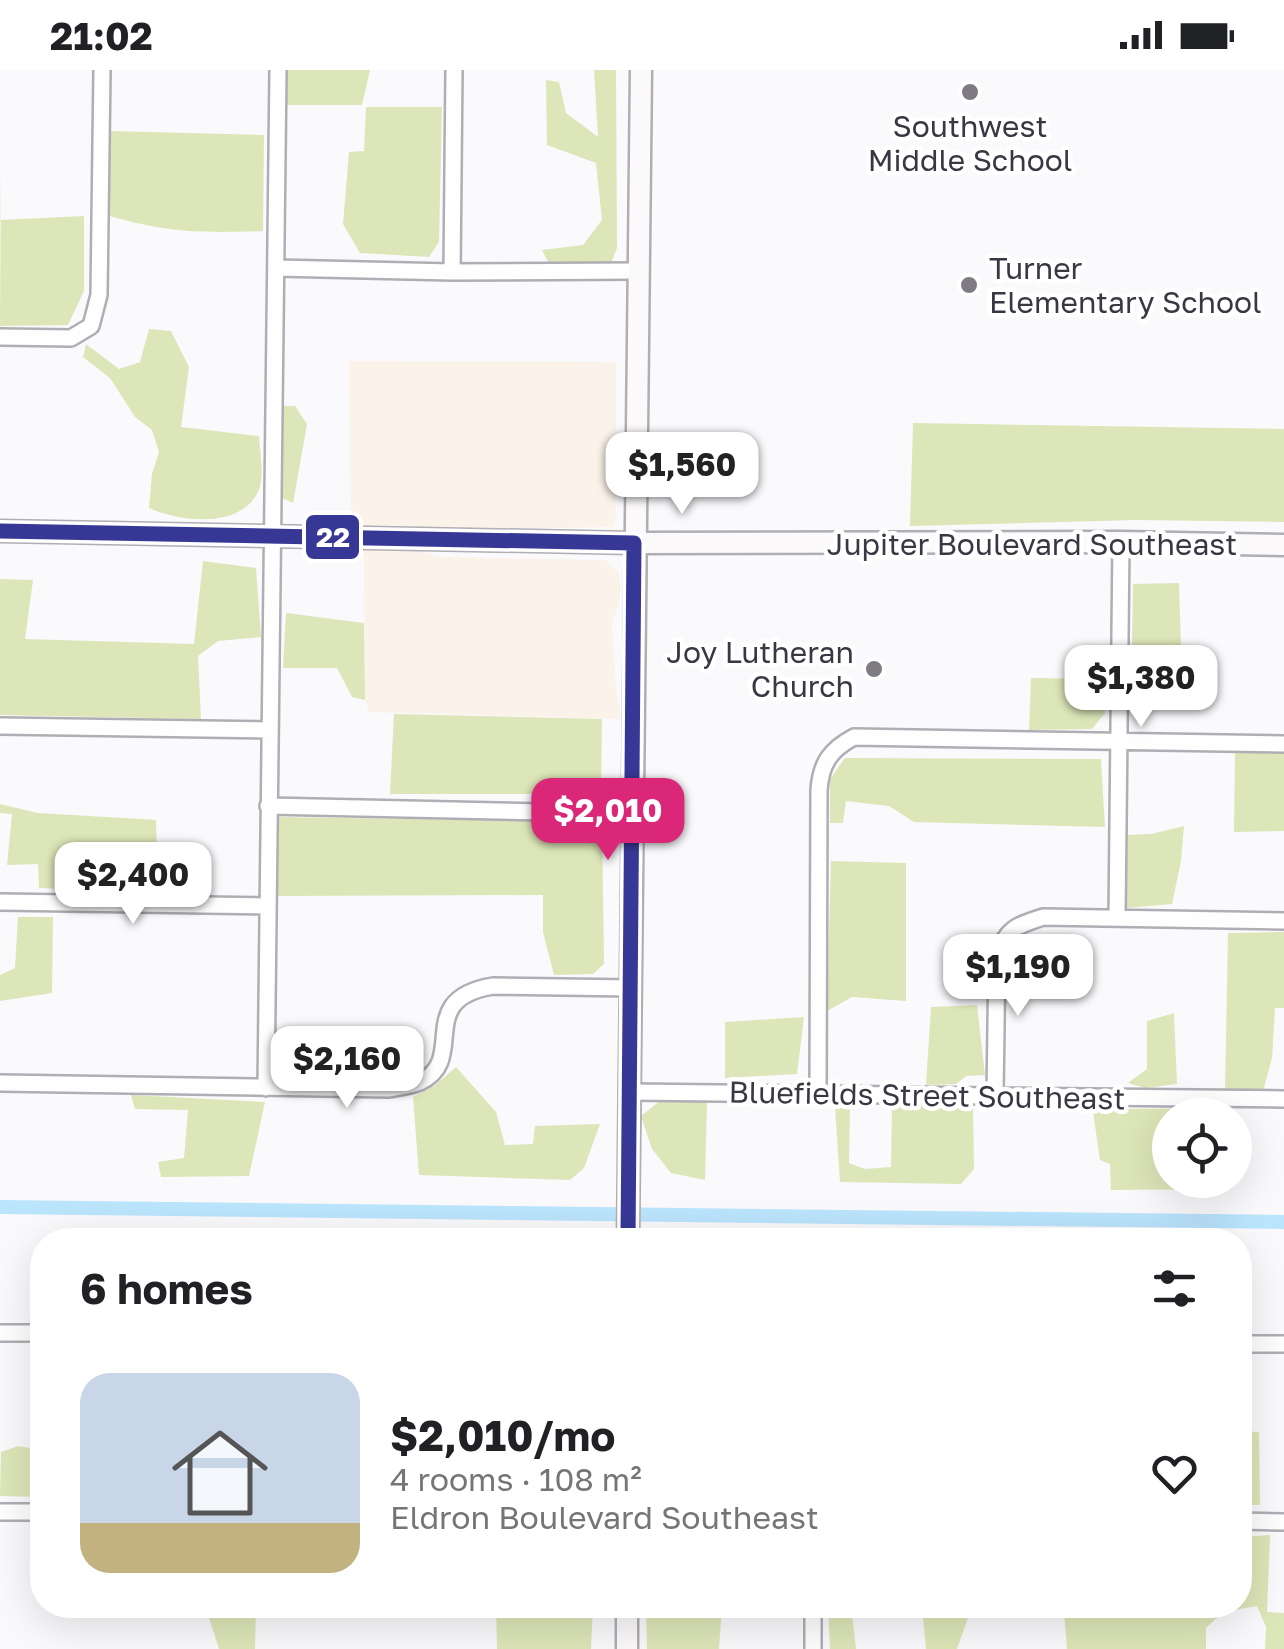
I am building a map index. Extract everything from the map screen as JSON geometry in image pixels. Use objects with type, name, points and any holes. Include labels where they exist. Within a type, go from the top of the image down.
[{"type":"street","points":[[0,337],[71,338],[91,326],[99,294],[102,70]]},
{"type":"street","points":[[266,1088],[278,70]]},
{"type":"street","points":[[452,272],[454,70]]},
{"type":"street","points":[[628,1228],[641,70]]},
{"type":"street","points":[[276,268],[639,271]]},
{"type":"street","name":"Jupiter Boulevard Southeast","points":[[0,531],[634,542],[1284,546]]},
{"type":"street","points":[[1117,918],[1121,542]]},
{"type":"street","points":[[0,726],[270,730]]},
{"type":"street","points":[[818,1094],[819,790],[821,767],[840,745],[854,737],[1284,744]]},
{"type":"street","points":[[268,806],[634,814]]},
{"type":"street","points":[[0,902],[266,906]]},
{"type":"street","points":[[995,1095],[997,955],[1011,930],[1043,917],[1284,921]]},
{"type":"street","points":[[0,1084],[389,1089],[419,1083],[436,1070],[443,1050],[445,1021],[454,1000],[472,989],[632,988]]},
{"type":"street","name":"Bluefields Street Southeast","points":[[630,1092],[1284,1099]]},
{"type":"street","points":[[0,1332],[30,1333]]},
{"type":"street","points":[[1252,1344],[1284,1344]]},
{"type":"street","points":[[0,1512],[30,1512]]},
{"type":"street","points":[[1252,1521],[1284,1522]]},
{"type":"street","points":[[626,1649],[627,1618]]},
{"type":"street","points":[[813,1618],[813,1649]]},
{"type":"shaded area","points":[[349,361],[616,362],[613,527],[351,531]]},
{"type":"shaded area","points":[[364,546],[399,546],[441,557],[605,560],[618,572],[621,584],[612,624],[616,691],[622,719],[369,712],[365,700]]},
{"type":"green space","points":[[287,70],[370,70],[362,105],[286,105]]},
{"type":"green space","points":[[594,70],[616,70],[617,248],[611,263],[549,264],[542,250],[583,245],[602,220],[596,163],[547,145],[546,80],[559,82],[566,113],[598,137]]},
{"type":"green space","points":[[366,107],[442,107],[439,242],[429,257],[360,253],[343,224],[349,152],[364,151]]},
{"type":"green space","points":[[110,131],[264,135],[263,231],[186,231],[110,216]]},
{"type":"green space","points":[[1,164],[1,220],[84,216],[84,291],[68,325],[0,326]]},
{"type":"green space","points":[[149,329],[171,331],[189,367],[181,427],[259,436],[260,486],[249,504],[238,512],[192,519],[149,508],[152,474],[159,452],[152,430],[135,417],[110,378],[83,357],[86,344],[119,369],[140,362]]},
{"type":"green space","points":[[281,406],[295,406],[307,424],[293,503],[280,497]]},
{"type":"green space","points":[[913,423],[1284,429],[1284,522],[1136,520],[910,526]]},
{"type":"green space","points":[[203,561],[256,568],[261,637],[218,641],[198,656],[201,719],[0,715],[0,579],[33,580],[25,639],[194,644]]},
{"type":"green space","points":[[1179,583],[1181,648],[1132,650],[1133,584]]},
{"type":"green space","points":[[286,613],[364,623],[365,700],[352,697],[337,668],[283,668]]},
{"type":"green space","points":[[1031,678],[1106,679],[1105,713],[1092,729],[1029,730]]},
{"type":"green space","points":[[394,714],[602,719],[601,794],[390,794]]},
{"type":"green space","points":[[1235,753],[1284,753],[1284,831],[1234,832]]},
{"type":"green space","points":[[845,758],[1101,759],[1105,827],[914,822],[889,806],[846,801],[843,823],[830,823],[830,779]]},
{"type":"green space","points":[[0,804],[38,813],[156,820],[158,893],[39,888],[38,864],[7,865],[12,814],[0,813]]},
{"type":"green space","points":[[276,817],[602,822],[604,964],[593,974],[554,975],[543,932],[543,895],[272,896]]},
{"type":"green space","points":[[1184,826],[1172,904],[1126,908],[1127,835]]},
{"type":"green space","points":[[831,861],[906,863],[906,1001],[852,997],[827,1011]]},
{"type":"green space","points":[[18,917],[53,917],[52,993],[0,1001],[0,975],[15,968]]},
{"type":"green space","points":[[1284,932],[1284,1008],[1275,1008],[1272,1058],[1263,1091],[1225,1091],[1228,933]]},
{"type":"green space","points":[[977,1005],[985,1075],[966,1076],[956,1084],[926,1085],[931,1007]]},
{"type":"green space","points":[[1174,1013],[1177,1084],[1145,1088],[1128,1083],[1147,1069],[1147,1021]]},
{"type":"green space","points":[[804,1017],[797,1074],[725,1078],[725,1022]]},
{"type":"green space","points":[[456,1067],[496,1112],[505,1145],[533,1144],[535,1126],[600,1124],[584,1168],[570,1180],[419,1175],[413,1097]]},
{"type":"green space","points":[[131,1095],[265,1102],[249,1176],[161,1177],[158,1162],[184,1158],[188,1110],[135,1109]]},
{"type":"green space","points":[[660,1101],[707,1101],[705,1180],[671,1173],[652,1149],[641,1116]]},
{"type":"green space","points":[[892,1105],[973,1107],[974,1169],[961,1184],[840,1182],[835,1106],[850,1106],[849,1163],[865,1169],[891,1167]]},
{"type":"green space","points":[[1152,1109],[1152,1190],[1111,1190],[1110,1164],[1100,1160],[1093,1112]]},
{"type":"green space","points":[[1252,1432],[1259,1432],[1260,1505],[1252,1505]]},
{"type":"green space","points":[[18,1446],[30,1448],[30,1497],[0,1496],[1,1452]]},
{"type":"green space","points":[[1270,1535],[1267,1612],[1284,1613],[1284,1649],[1265,1649],[1266,1627],[1257,1606],[1252,1607],[1252,1536]]},
{"type":"green space","points":[[209,1618],[256,1618],[255,1649],[219,1649]]},
{"type":"green space","points":[[496,1618],[592,1618],[591,1649],[497,1649]]},
{"type":"green space","points":[[646,1618],[721,1618],[719,1649],[647,1649]]},
{"type":"green space","points":[[829,1618],[852,1618],[856,1649],[830,1649]]},
{"type":"green space","points":[[923,1618],[968,1618],[957,1649],[926,1649]]},
{"type":"green space","points":[[1065,1618],[1217,1618],[1206,1628],[1206,1649],[1067,1649]]},
{"type":"waterway","points":[[0,1207],[1284,1222]]},
{"type":"transit line","name":"22","points":[[0,531],[634,543],[628,1228]]},
{"type":"place","name":"Southwest Middle School","points":[[970,92]]},
{"type":"place","name":"Turner Elementary School","points":[[969,285]]},
{"type":"place","name":"Joy Lutheran Church","points":[[874,669]]}]
